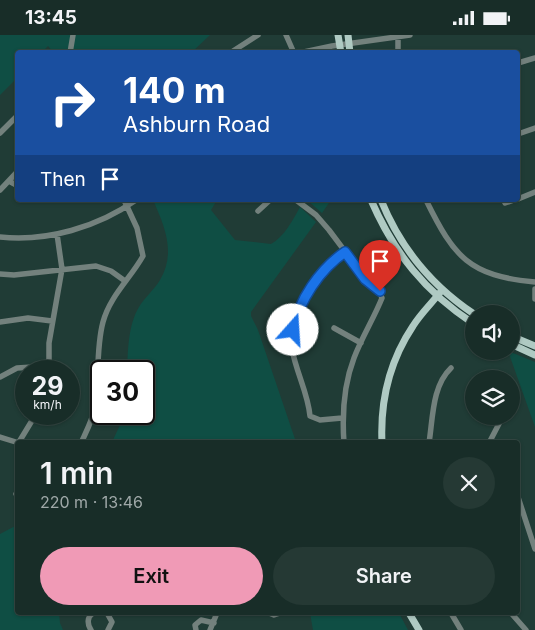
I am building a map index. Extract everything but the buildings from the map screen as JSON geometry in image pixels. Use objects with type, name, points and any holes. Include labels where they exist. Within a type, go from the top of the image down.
[{"type":"main road","points":[[338,35],[341,49]]},
{"type":"main road","points":[[348,35],[350,50]]},
{"type":"main road","points":[[372,202],[389,237],[400,254],[437,297],[465,317]]},
{"type":"main road","points":[[383,202],[406,247],[442,290],[465,307]]},
{"type":"main road","points":[[382,440],[383,400],[397,353],[413,325],[442,290]]},
{"type":"main road","points":[[520,340],[535,346]]},
{"type":"main road","points":[[520,348],[535,355]]},
{"type":"main road","points":[[410,615],[419,630]]},
{"type":"street","points":[[70,50],[73,35]]},
{"type":"street","points":[[235,50],[258,35]]},
{"type":"street","points":[[286,35],[293,50]]},
{"type":"street","points":[[341,49],[349,43],[410,35]]},
{"type":"street","points":[[398,37],[398,50]]},
{"type":"street","points":[[520,62],[535,58]]},
{"type":"street","points":[[0,133],[15,118]]},
{"type":"street","points":[[520,133],[535,128]]},
{"type":"street","points":[[0,189],[15,174]]},
{"type":"street","points":[[9,181],[15,184]]},
{"type":"street","points":[[520,198],[535,192]]},
{"type":"street","points":[[258,211],[268,202]]},
{"type":"street","points":[[299,202],[316,215],[365,279],[380,291],[382,298],[353,359],[342,418],[344,440]]},
{"type":"street","points":[[427,202],[452,247],[461,257],[482,271],[507,278],[535,282]]},
{"type":"street","points":[[0,237],[34,237],[57,234],[88,225],[126,203],[137,228],[142,256],[112,299],[104,320],[100,341],[96,404],[93,417],[82,440]]},
{"type":"street","points":[[50,360],[52,321],[62,269],[57,234]]},
{"type":"street","points":[[342,418],[320,421],[310,416],[295,361],[292,339],[298,312],[321,273],[330,262],[345,252]]},
{"type":"street","points":[[0,274],[14,275],[96,266],[111,271],[125,281]]},
{"type":"street","points":[[535,289],[535,299]]},
{"type":"street","points":[[0,322],[28,318],[52,321]]},
{"type":"street","points":[[334,328],[360,343]]},
{"type":"street","points":[[430,440],[437,393],[445,373],[451,368]]},
{"type":"street","points":[[0,377],[15,369]]},
{"type":"street","points":[[20,440],[29,425]]},
{"type":"street","points":[[491,440],[498,425]]},
{"type":"street","points":[[0,437],[15,441]]},
{"type":"street","points":[[520,503],[535,549]]},
{"type":"street","points":[[91,615],[88,622],[91,630]]},
{"type":"street","points":[[108,630],[112,622],[110,615]]},
{"type":"street","points":[[210,630],[217,615]]},
{"type":"street","points":[[453,615],[461,630]]},
{"type":"street","points":[[513,615],[526,630]]},
{"type":"street","points":[[196,630],[195,625],[201,620],[214,623]]},
{"type":"green space","points":[[0,35],[210,35],[194,50],[51,50],[48,46],[44,50],[15,50],[15,80],[0,95]]},
{"type":"green space","points":[[154,202],[216,202],[211,210],[235,240],[271,244],[284,233],[300,207],[316,222],[251,312],[295,440],[113,440],[120,425],[155,425],[155,360],[128,360],[129,338],[135,314],[160,280],[165,270],[168,250],[165,230]]},
{"type":"green space","points":[[309,202],[330,202],[322,213]]},
{"type":"green space","points":[[520,356],[535,362],[535,427],[520,385],[520,370],[515,370],[511,360],[520,360]]},
{"type":"green space","points":[[15,526],[15,615],[59,615],[63,630],[0,630],[0,534]]},
{"type":"green space","points":[[310,615],[400,615],[408,630],[313,630]]},
{"type":"route","points":[[293,330],[298,312],[321,273],[330,262],[345,252],[365,279],[380,291]]}]
